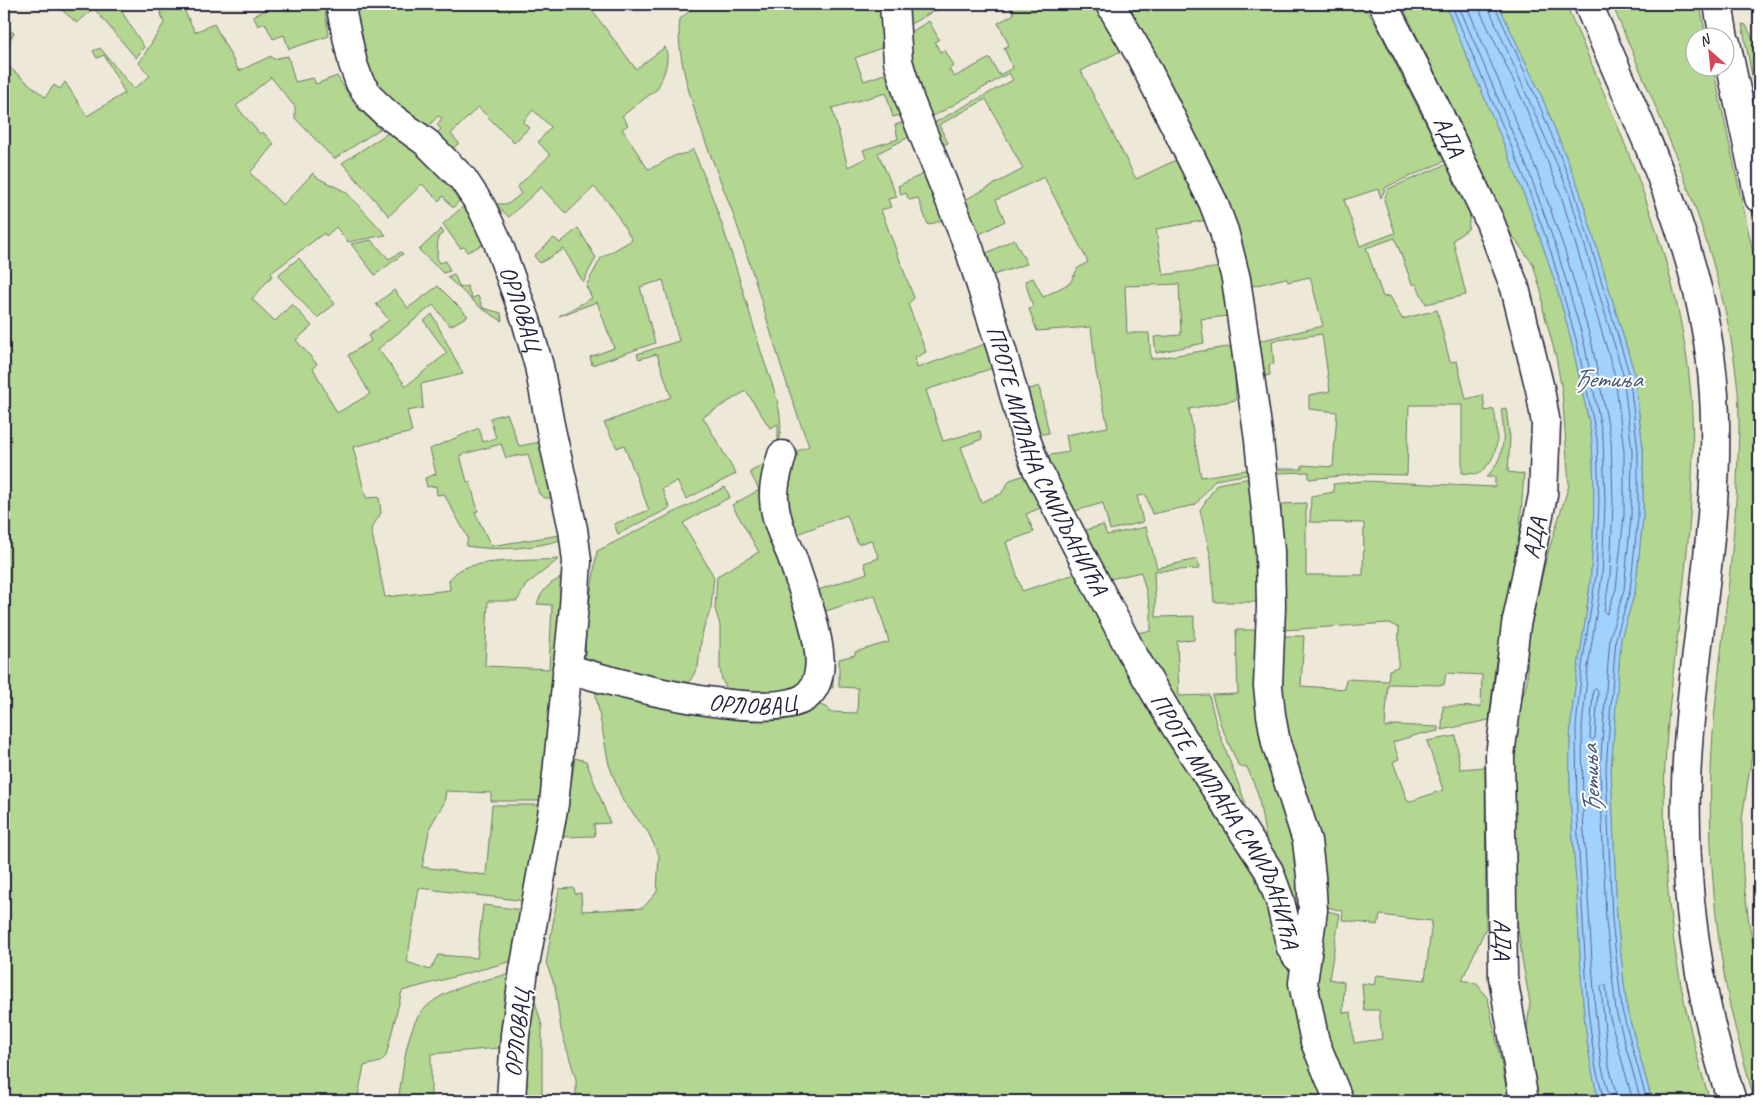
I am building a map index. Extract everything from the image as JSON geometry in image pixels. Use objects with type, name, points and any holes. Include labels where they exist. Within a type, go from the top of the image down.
[{"type":"street","name":"ОРЛОВАЦ","points":[[340,4],[353,64],[360,82],[372,99],[387,114],[427,143],[463,179],[481,206],[526,320],[539,366],[573,529],[577,561],[554,804],[524,970],[516,1035],[511,1101]]},
{"type":"street","name":"ПРОТЕ МИЛАНА СМИЉАНИЋА","points":[[894,4],[898,61],[910,101],[969,248],[1002,351],[1027,442],[1037,469],[1132,653],[1177,729],[1269,871],[1280,901],[1291,948],[1297,957],[1305,960],[1313,910],[1311,876],[1307,841],[1276,744],[1271,715],[1268,686],[1271,607],[1270,551],[1258,431],[1236,279],[1224,231],[1213,202],[1140,55],[1110,4]]},
{"type":"street","name":"АДА","points":[[1383,4],[1434,104],[1490,222],[1515,288],[1540,389],[1546,424],[1543,495],[1516,625],[1500,756],[1501,959],[1506,1007],[1524,1101]]},
{"type":"street","points":[[1588,4],[1668,197],[1690,261],[1706,327],[1714,394],[1715,467],[1710,543],[1690,727],[1686,784],[1688,866],[1702,981],[1710,1026],[1732,1101]]},
{"type":"street","points":[[1718,4],[1722,28]]},
{"type":"street","points":[[1733,78],[1759,198]]},
{"type":"street","name":"ОРЛОВАЦ","points":[[567,668],[603,680],[735,705],[770,707],[794,704],[809,695],[817,681],[818,643],[798,575],[776,517],[774,497],[782,455]]},
{"type":"street","points":[[1305,960],[1303,983],[1307,1010],[1315,1042],[1339,1101]]},
{"type":"green space","points":[[55,4],[85,4],[91,11],[77,23]]},
{"type":"green space","points":[[90,4],[117,4],[144,47],[136,58]]},
{"type":"green space","points":[[181,4],[195,32],[214,24],[239,71],[271,56],[273,59],[288,56],[295,82],[313,78],[316,84],[337,76],[356,106],[380,129],[334,159],[295,118],[295,107],[271,77],[236,106],[260,134],[263,132],[274,144],[250,173],[283,205],[313,173],[318,178],[346,192],[386,235],[348,242],[336,227],[326,236],[324,233],[271,273],[272,276],[252,299],[275,321],[292,304],[312,326],[296,340],[317,364],[313,368],[337,413],[370,394],[348,355],[371,341],[368,336],[389,320],[376,304],[394,290],[408,308],[438,286],[468,316],[450,326],[433,305],[378,349],[406,386],[447,353],[424,321],[432,314],[463,374],[421,384],[423,408],[407,411],[412,432],[353,447],[366,498],[379,497],[381,513],[371,529],[385,597],[450,590],[449,580],[457,572],[469,566],[508,561],[559,559],[526,585],[517,601],[488,601],[485,666],[549,669],[552,605],[537,604],[547,587],[563,577],[542,801],[491,801],[491,793],[446,791],[444,803],[430,827],[422,867],[486,875],[492,805],[542,805],[525,901],[419,888],[407,962],[430,970],[438,955],[477,958],[483,905],[523,910],[516,960],[402,991],[386,1056],[380,1062],[364,1066],[357,1101],[4,1101],[4,63],[45,97],[54,85],[60,89],[65,82],[87,116],[125,93],[104,55],[97,58],[93,51],[100,48],[134,89],[150,76],[139,63],[164,23],[158,5]]},
{"type":"green space","points":[[278,4],[324,4],[329,36],[289,49],[284,35],[273,39],[265,23],[258,26],[253,16]]},
{"type":"green space","points":[[351,4],[587,4],[636,69],[665,47],[667,62],[657,89],[622,116],[628,125],[622,129],[648,169],[693,149],[721,223],[776,396],[781,421],[778,445],[778,424],[770,428],[746,391],[703,417],[736,474],[686,499],[677,481],[662,489],[670,508],[618,534],[614,524],[649,510],[624,445],[617,448],[604,423],[671,397],[657,354],[639,359],[637,354],[679,341],[663,280],[640,287],[655,343],[592,365],[590,357],[614,348],[597,302],[559,316],[592,298],[586,286],[601,258],[632,240],[611,205],[594,187],[566,214],[541,187],[509,217],[495,204],[508,204],[521,194],[517,187],[550,155],[538,142],[551,127],[533,110],[523,122],[529,128],[514,143],[478,107],[451,134],[459,143],[451,150],[433,137],[441,129],[437,125],[442,118],[438,116],[425,130],[370,81]]},
{"type":"green space","points":[[689,4],[885,4],[881,48],[855,58],[864,81],[890,72],[904,114],[893,117],[886,93],[832,108],[848,167],[866,158],[863,150],[898,139],[895,125],[907,121],[911,136],[878,153],[897,197],[888,199],[891,207],[881,210],[914,298],[908,304],[926,352],[915,358],[917,368],[985,344],[993,368],[926,390],[943,441],[980,431],[982,439],[961,447],[981,502],[1001,494],[1010,480],[1028,474],[1045,506],[1026,514],[1034,532],[1006,542],[1022,591],[1075,574],[1072,564],[1251,858],[1292,970],[1293,1004],[1296,1021],[1324,1101],[576,1101],[576,1079],[561,1030],[555,986],[546,963],[559,889],[574,888],[575,894],[581,893],[582,911],[643,908],[657,892],[659,855],[648,832],[623,801],[609,765],[595,691],[791,713],[820,705],[828,708],[829,712],[857,713],[858,688],[839,687],[839,659],[889,642],[875,595],[820,613],[833,655],[833,688],[824,688],[818,590],[867,573],[864,563],[879,558],[871,540],[858,544],[847,515],[797,534],[781,507],[793,453],[809,446],[789,390],[736,222],[689,93],[679,41],[680,19],[692,9]]},
{"type":"green space","points":[[908,4],[947,4],[905,27]]},
{"type":"green space","points":[[1009,4],[1096,4],[1123,50],[1081,71],[1136,179],[1178,159],[1207,220],[1156,229],[1163,275],[1221,267],[1229,316],[1201,319],[1204,343],[1156,353],[1154,337],[1181,335],[1179,284],[1125,286],[1127,333],[1149,333],[1151,359],[1234,346],[1236,400],[1189,409],[1201,477],[1246,470],[1250,474],[1215,480],[1195,505],[1152,514],[1146,495],[1137,496],[1143,522],[1110,530],[1103,503],[1075,511],[1071,510],[1045,456],[1069,452],[1066,435],[1108,427],[1096,372],[1091,327],[1037,331],[1029,309],[1033,307],[1025,281],[1033,278],[1043,297],[1070,283],[1078,268],[1088,262],[1044,177],[996,200],[1005,221],[978,235],[961,202],[1023,169],[986,99],[939,125],[948,143],[939,148],[930,125],[1013,80],[1009,73],[927,120],[906,35],[929,21],[939,39],[935,42],[940,52],[945,50],[954,66],[949,69],[954,77],[990,58],[999,75],[1013,68],[1004,48],[1009,45],[998,23],[1014,14]]},
{"type":"green space","points":[[1125,4],[1361,4],[1373,19],[1445,161],[1386,187],[1381,198],[1378,189],[1344,200],[1360,246],[1395,233],[1384,200],[1388,189],[1447,164],[1470,214],[1468,229],[1453,240],[1466,295],[1426,304],[1416,284],[1412,284],[1395,238],[1366,248],[1383,297],[1390,296],[1402,319],[1437,310],[1450,362],[1457,361],[1466,399],[1483,395],[1485,411],[1494,409],[1497,428],[1495,453],[1486,467],[1478,474],[1462,473],[1462,405],[1409,405],[1407,475],[1361,474],[1309,479],[1309,472],[1276,473],[1276,469],[1302,469],[1302,465],[1333,467],[1337,412],[1309,409],[1309,395],[1330,391],[1322,334],[1272,341],[1274,364],[1269,365],[1270,375],[1264,376],[1258,341],[1323,326],[1310,277],[1288,282],[1286,278],[1249,287],[1231,211],[1155,54]]},
{"type":"green space","points":[[1401,4],[1445,4],[1503,141],[1538,233],[1568,327],[1590,426],[1594,475],[1592,557],[1587,611],[1571,724],[1570,766],[1585,1024],[1599,1101],[1539,1101],[1526,1035],[1530,1003],[1514,896],[1514,761],[1521,702],[1527,682],[1528,637],[1546,559],[1569,485],[1562,391],[1556,357],[1533,264],[1508,230],[1458,119]]},
{"type":"green space","points":[[1498,4],[1566,4],[1644,195],[1661,244],[1685,344],[1691,395],[1692,477],[1686,559],[1668,722],[1664,818],[1670,914],[1677,961],[1697,1055],[1710,1101],[1652,1101],[1627,1010],[1617,920],[1611,769],[1621,638],[1635,592],[1643,517],[1643,450],[1634,372],[1579,189],[1541,95]]},
{"type":"green space","points":[[1612,4],[1700,4],[1704,28],[1686,28],[1686,78],[1715,78],[1759,280],[1759,709],[1742,819],[1743,875],[1749,923],[1759,974],[1759,1097],[1754,1099],[1730,1006],[1718,935],[1714,900],[1710,792],[1714,720],[1732,555],[1737,489],[1739,401],[1730,333],[1719,284],[1705,236],[1670,142]]},
{"type":"green space","points":[[1742,24],[1746,25],[1758,57],[1759,112]]},
{"type":"green space","points":[[4,27],[14,33],[4,49]]},
{"type":"green space","points":[[388,133],[419,153],[462,198],[453,208],[443,196],[439,201],[422,184],[389,216],[342,163]]},
{"type":"green space","points":[[925,173],[945,219],[928,225],[918,198],[909,200],[906,193],[901,195],[898,186]]},
{"type":"green space","points":[[467,203],[487,243],[467,252],[465,247],[460,248],[443,224]]},
{"type":"green space","points":[[578,228],[596,258],[583,282],[564,249],[540,263],[534,256],[554,238],[560,243]]},
{"type":"green space","points":[[441,229],[444,233],[438,237],[437,258],[440,263],[446,261],[450,271],[443,273],[419,250]]},
{"type":"green space","points":[[1014,239],[1027,264],[990,276],[983,255]]},
{"type":"green space","points":[[371,240],[389,259],[401,252],[403,254],[375,275],[351,244]]},
{"type":"green space","points":[[299,258],[335,304],[317,318],[280,278],[279,274]]},
{"type":"green space","points":[[454,274],[460,288],[467,286],[472,298],[478,296],[483,308],[501,313],[502,321],[481,308],[447,277]]},
{"type":"green space","points":[[1039,386],[1049,433],[1037,435],[1027,390]]},
{"type":"green space","points":[[1506,408],[1510,439],[1508,472],[1524,474],[1519,540],[1495,667],[1489,720],[1442,730],[1443,706],[1481,707],[1482,675],[1446,673],[1444,685],[1388,684],[1385,728],[1395,725],[1438,727],[1438,731],[1423,733],[1393,742],[1399,759],[1393,762],[1408,802],[1443,790],[1427,741],[1456,736],[1460,769],[1485,767],[1486,928],[1462,980],[1477,984],[1488,999],[1509,1101],[1353,1101],[1324,1027],[1318,996],[1318,963],[1327,911],[1340,914],[1329,979],[1344,982],[1343,1013],[1351,1012],[1354,1043],[1382,1039],[1379,1010],[1364,1010],[1362,983],[1374,985],[1376,975],[1425,980],[1432,921],[1380,915],[1378,925],[1342,920],[1343,911],[1327,907],[1324,862],[1316,821],[1285,725],[1281,689],[1283,636],[1304,636],[1301,686],[1345,689],[1346,679],[1388,681],[1389,670],[1398,667],[1399,628],[1389,623],[1284,630],[1279,504],[1306,503],[1306,575],[1363,575],[1364,523],[1310,522],[1311,496],[1334,492],[1333,484],[1363,481],[1495,487],[1495,477],[1486,477],[1493,470],[1501,454],[1503,428],[1501,409]]},
{"type":"green space","points":[[507,413],[519,446],[540,442],[553,498],[545,498],[539,494],[528,454],[506,458],[501,444],[460,455],[467,482],[470,482],[478,511],[475,512],[491,546],[560,535],[561,540],[514,548],[466,546],[468,538],[444,494],[437,495],[436,486],[427,487],[425,478],[436,474],[430,449],[479,428],[483,442],[496,438],[490,418]]},
{"type":"green space","points":[[770,461],[813,664],[797,691],[729,693],[722,680],[720,669],[720,625],[715,609],[717,576],[759,552],[732,505],[759,490],[750,472]]},
{"type":"green space","points":[[1251,478],[1259,602],[1214,602],[1211,558],[1200,510],[1217,484]]},
{"type":"green space","points":[[725,487],[730,497],[683,523],[714,577],[711,608],[702,634],[698,667],[687,686],[585,661],[586,625],[597,551]]},
{"type":"green space","points":[[1103,525],[1107,535],[1146,527],[1157,568],[1197,559],[1199,569],[1154,571],[1156,617],[1194,616],[1194,640],[1177,641],[1179,696],[1209,695],[1216,724],[1245,802],[1244,810],[1187,725],[1133,633],[1151,631],[1151,610],[1141,572],[1106,580],[1082,531]]},
{"type":"green space","points":[[1236,630],[1257,630],[1295,839],[1300,902],[1299,919],[1267,845],[1258,794],[1247,767],[1239,767],[1220,723],[1212,695],[1238,694]]},
{"type":"green space","points":[[575,758],[586,761],[610,823],[594,824],[595,836],[562,837]]},
{"type":"green space","points":[[513,973],[499,1048],[431,1054],[431,1100],[442,1101],[398,1101],[409,1040],[415,1022],[423,1011],[445,994],[458,988]]},
{"type":"green space","points":[[532,990],[542,1026],[542,1101],[520,1101]]},
{"type":"water","name":"Ђетиња","points":[[1445,4],[1498,4],[1541,95],[1579,189],[1634,372],[1643,450],[1643,517],[1635,592],[1621,638],[1611,769],[1617,920],[1627,1010],[1652,1101],[1599,1101],[1585,1024],[1571,809],[1570,745],[1573,705],[1591,573],[1594,475],[1590,426],[1568,327],[1538,233],[1503,141]]}]
